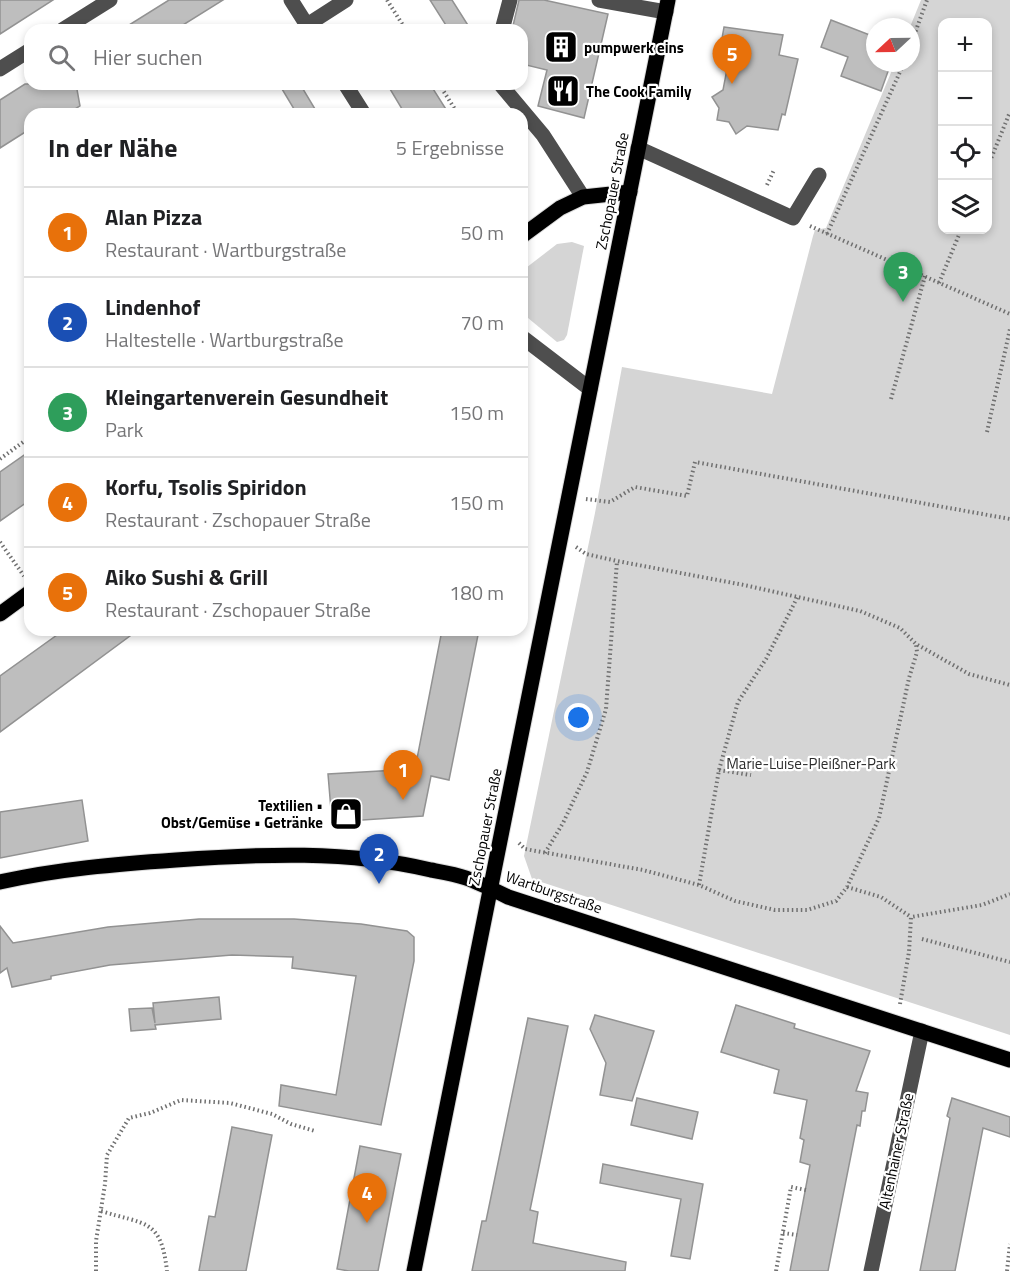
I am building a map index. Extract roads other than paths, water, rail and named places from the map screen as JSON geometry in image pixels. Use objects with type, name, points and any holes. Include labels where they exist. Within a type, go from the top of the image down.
[{"type":"main road","name":"Zschopauer Straße","points":[[414,1271],[667,6]]},
{"type":"main road","points":[[528,232],[560,208],[583,197],[630,192]]},
{"type":"main road","points":[[0,614],[24,596]]},
{"type":"main road","name":"Wartburgstraße","points":[[0,882],[38,874],[128,863],[285,854],[396,862],[465,877],[528,903],[1010,1060]]},
{"type":"street","points":[[72,24],[110,0]]},
{"type":"street","points":[[291,0],[306,24]]},
{"type":"street","points":[[314,24],[346,0]]},
{"type":"street","points":[[504,24],[510,0]]},
{"type":"street","points":[[599,0],[667,6]]},
{"type":"street","points":[[0,69],[24,54]]},
{"type":"street","points":[[349,90],[360,108]]},
{"type":"street","points":[[505,90],[520,108]]},
{"type":"street","points":[[528,117],[543,135],[583,197]]},
{"type":"street","points":[[638,148],[793,218],[819,175]]},
{"type":"street","points":[[528,342],[590,389]]},
{"type":"street","name":"Altenhainer Straße","points":[[871,1271],[922,1031]]},
{"type":"place","name":"pumpwerk eins","points":[[561,47]]},
{"type":"place","name":"Aiko Sushi & Grill","points":[[732,84]]},
{"type":"place","name":"The Cook Family","points":[[563,91]]},
{"type":"place","name":"Kleingartenverein Gesundheit","points":[[903,302]]},
{"type":"place","name":"Alan Pizza","points":[[403,800]]},
{"type":"place","name":"Textilien • Obst/Gemüse • Getränke","points":[[346,814]]},
{"type":"place","name":"Lindenhof","points":[[379,884]]},
{"type":"place","name":"Korfu, Tsolis Spiridon","points":[[367,1223]]},
{"type":"park label","name":"Marie-Luise-Pleißner-Park","points":[[811,763]]}]
